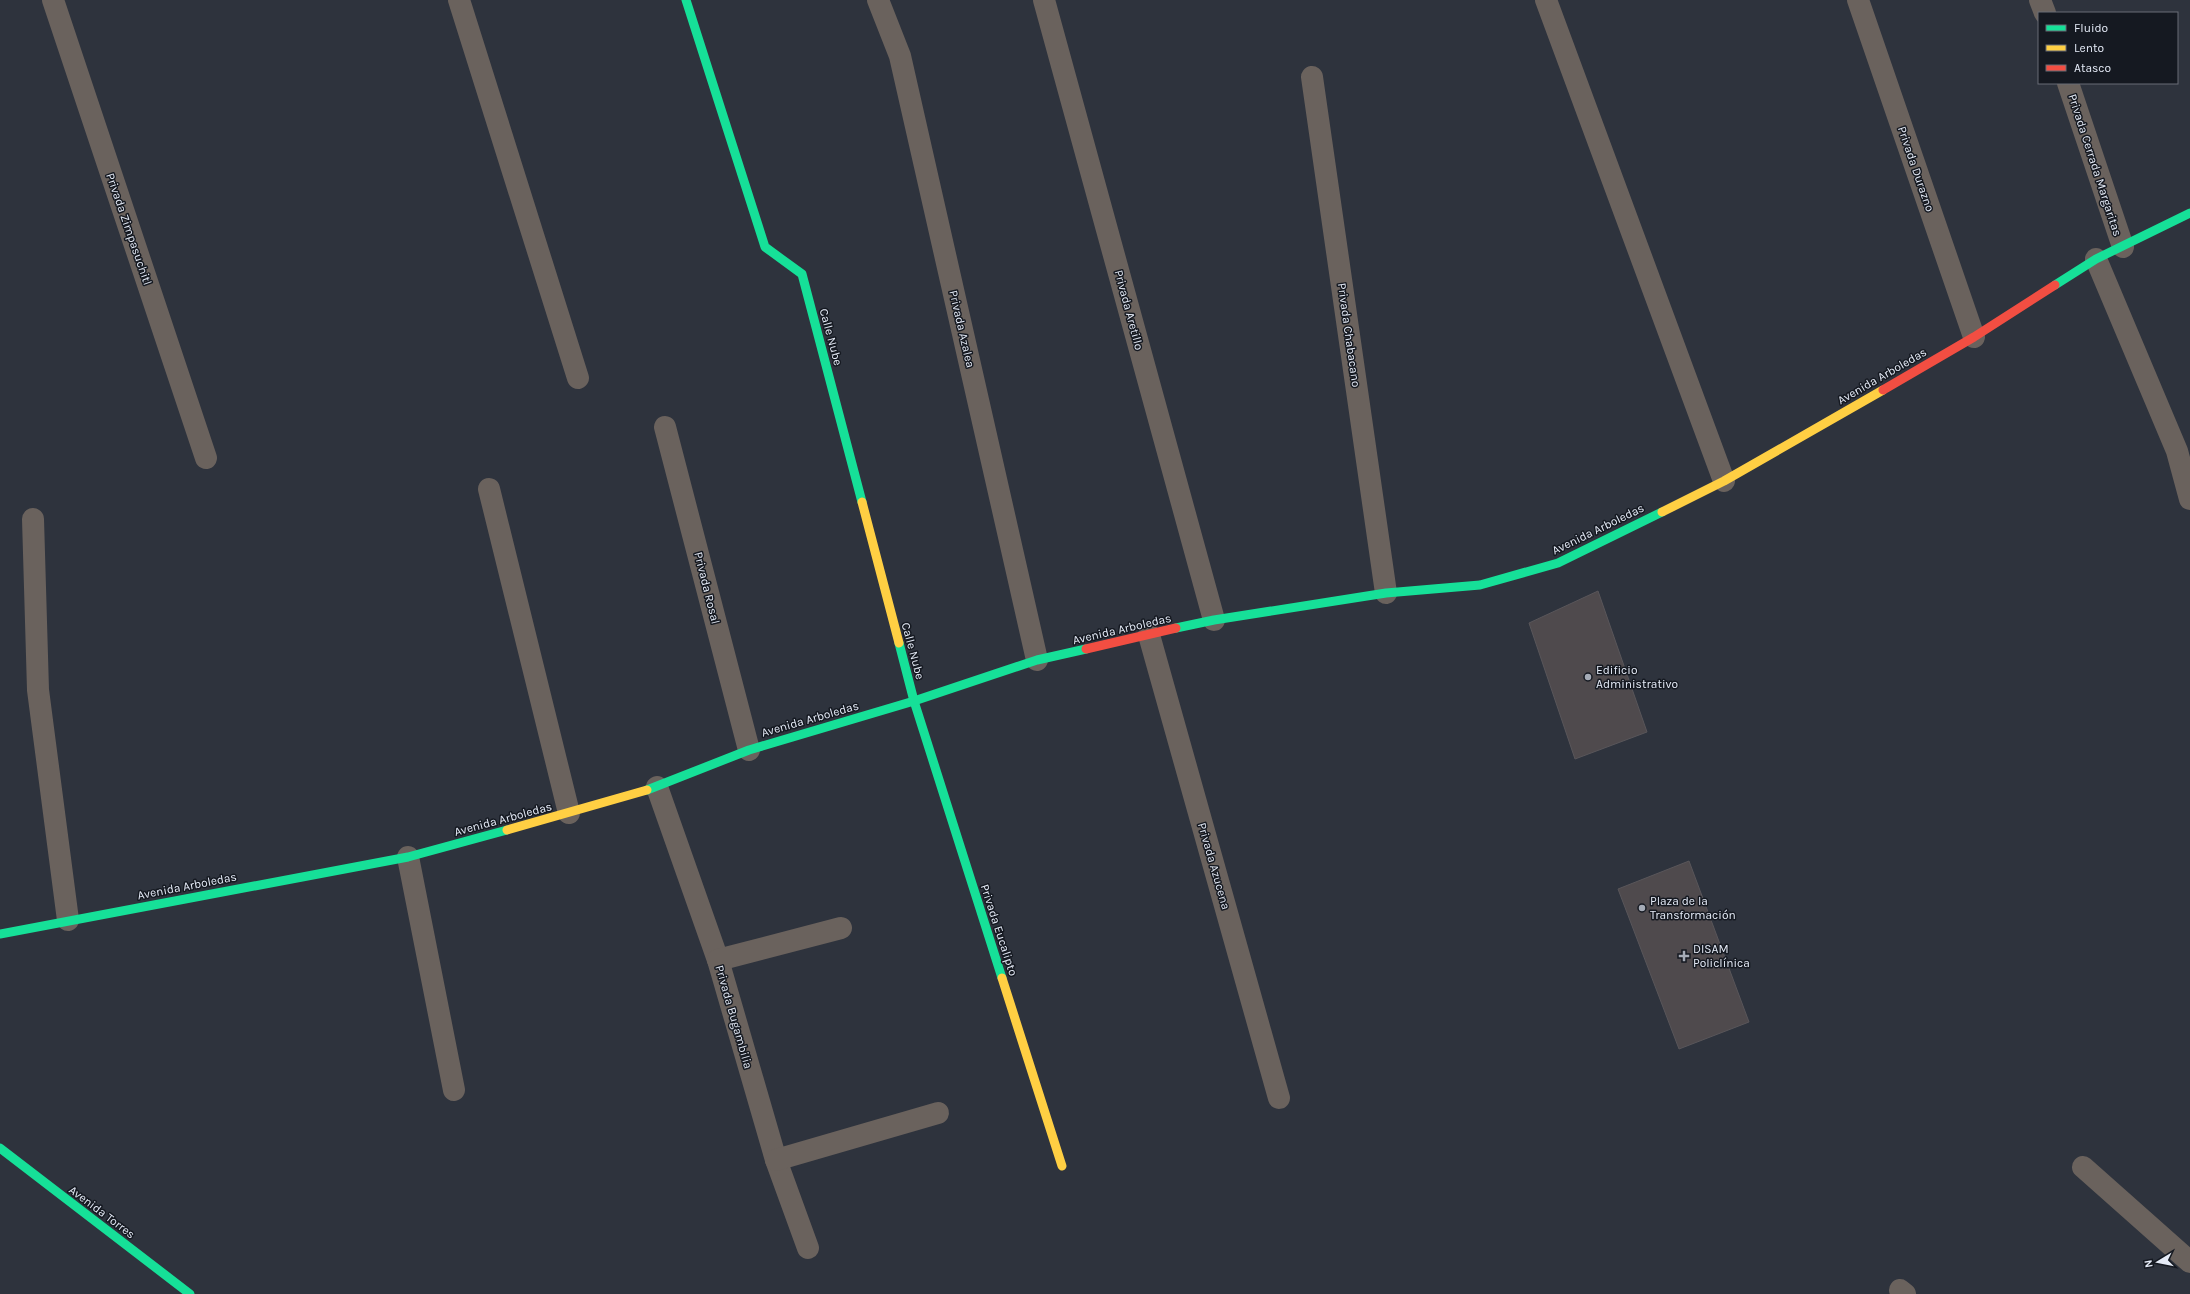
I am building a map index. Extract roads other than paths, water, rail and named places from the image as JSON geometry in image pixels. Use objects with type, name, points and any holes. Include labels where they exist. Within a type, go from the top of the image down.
[{"type":"main road","name":"Calle Nube","points":[[686,0],[765,247],[802,274],[914,701]]},
{"type":"main road","name":"Avenida Arboledas","points":[[0,934],[408,857],[570,813],[657,787],[749,750],[914,701],[1037,660],[1214,620],[1386,593],[1480,585],[1558,563],[1724,481],[1974,337],[2096,259],[2190,213]]},
{"type":"main road","name":"Privada Eucalipto","points":[[914,701],[1062,1166]]},
{"type":"main road","name":"Avenida Torres","points":[[0,1148],[190,1294]]},
{"type":"street","name":"Privada Zimpasuchitl","points":[[53,0],[206,458]]},
{"type":"street","points":[[459,0],[578,378]]},
{"type":"street","name":"Privada Azalea","points":[[878,0],[900,56],[1037,660]]},
{"type":"street","name":"Privada Aretillo","points":[[1044,0],[1214,620]]},
{"type":"street","points":[[1546,0],[1724,481]]},
{"type":"street","name":"Privada Durazno","points":[[1858,0],[1974,337]]},
{"type":"street","points":[[2040,0],[2044,12]]},
{"type":"street","name":"Privada Chabacano","points":[[1312,77],[1386,593]]},
{"type":"street","name":"Privada Cerrada Margaritas","points":[[2068,84],[2122,247]]},
{"type":"street","points":[[2096,259],[2184,449],[2190,499]]},
{"type":"street","name":"Privada Rosal","points":[[665,427],[749,750]]},
{"type":"street","points":[[489,489],[570,813]]},
{"type":"street","points":[[33,519],[38,690],[68,920]]},
{"type":"street","name":"Privada Azucena","points":[[1149,635],[1279,1098]]},
{"type":"street","name":"Privada Bugambilia","points":[[657,787],[718,960],[776,1160],[808,1248]]},
{"type":"street","points":[[408,857],[454,1090]]},
{"type":"street","points":[[718,960],[841,928]]},
{"type":"street","points":[[776,1160],[938,1114]]},
{"type":"street","points":[[2083,1167],[2190,1262]]},
{"type":"place","name":"Edificio Administrativo","points":[[1588,677]]},
{"type":"place","name":"Plaza de la Transformación","points":[[1642,908]]},
{"type":"place","name":"DISAM Policlínica","points":[[1684,956]]}]
